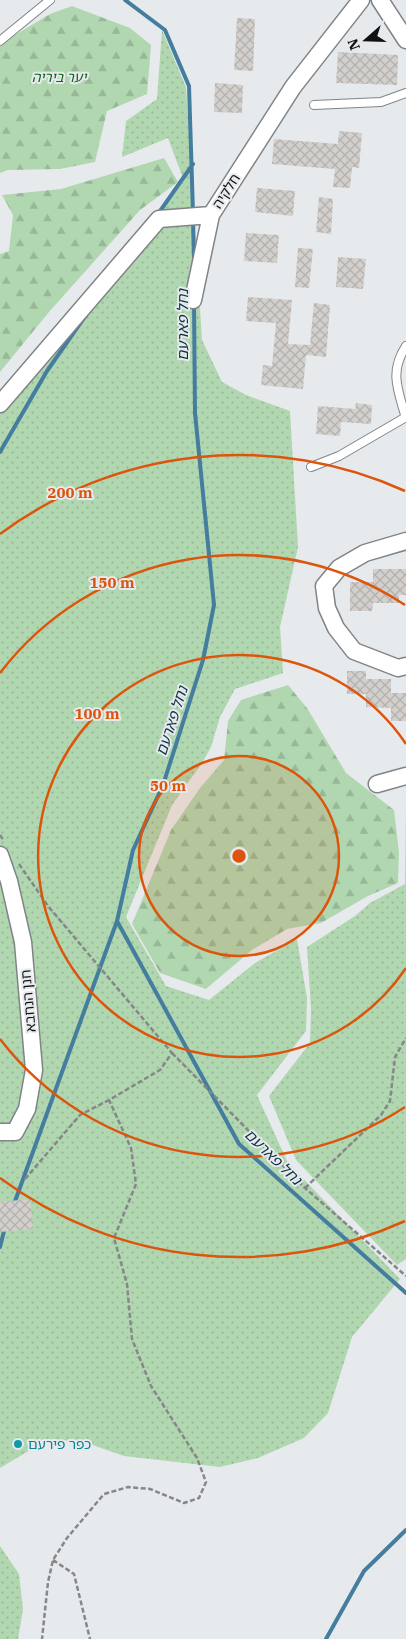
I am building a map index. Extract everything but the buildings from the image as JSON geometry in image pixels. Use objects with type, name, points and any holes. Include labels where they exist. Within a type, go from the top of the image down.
[{"type":"street","name":"חלקיה","points":[[0,404],[159,220],[210,215],[293,87],[361,0]]},
{"type":"street","points":[[380,0],[406,40]]},
{"type":"street","points":[[193,300],[210,215]]},
{"type":"street","points":[[406,541],[365,553],[339,568],[324,586],[327,608],[336,628],[354,650],[398,668],[406,666]]},
{"type":"street","points":[[377,784],[406,776]]},
{"type":"street","name":"חנן הנחבא","points":[[0,1132],[15,1132],[27,1109],[34,1070],[23,942],[3,849]]},
{"type":"lane","points":[[0,41],[50,0]]},
{"type":"lane","points":[[314,105],[381,102],[406,93]]},
{"type":"lane","points":[[311,467],[339,456],[406,417],[395,382],[398,359],[406,346]]},
{"type":"path","points":[[0,835],[3,849]]},
{"type":"path","points":[[16,859],[48,906],[172,1053],[305,1188],[406,1276]]},
{"type":"path","points":[[305,1188],[381,1115],[390,1101],[395,1057],[406,1038]]},
{"type":"path","points":[[25,1179],[80,1115],[160,1070],[172,1053]]},
{"type":"path","points":[[42,1639],[48,1582],[54,1560],[67,1538],[104,1494],[128,1487],[150,1489],[184,1503],[199,1498],[206,1482],[197,1458],[151,1386],[132,1339],[127,1284],[114,1238],[136,1184],[131,1148],[109,1100]]},
{"type":"path","points":[[54,1560],[74,1574],[90,1639]]},
{"type":"green space","name":"יער ביריה","points":[[72,6],[130,28],[151,45],[147,94],[107,111],[95,162],[60,169],[8,170],[0,173],[0,44],[50,14]]},
{"type":"green space","points":[[162,30],[186,87],[202,340],[222,382],[246,395],[290,411],[298,547],[280,627],[283,673],[235,689],[220,717],[211,747],[172,805],[126,917],[166,986],[209,1000],[255,963],[297,939],[307,998],[306,1031],[257,1095],[288,1163],[400,1279],[352,1337],[328,1413],[304,1438],[258,1458],[220,1467],[124,1456],[81,1441],[47,1440],[0,1468],[0,390],[184,181],[168,138],[122,157],[126,121],[157,99]]},
{"type":"green space","points":[[164,158],[178,182],[140,210],[49,312],[0,372],[0,254],[9,251],[13,215],[2,195],[61,189]]},
{"type":"green space","points":[[288,685],[307,708],[346,773],[394,810],[399,852],[398,883],[368,896],[321,923],[287,929],[252,950],[206,989],[160,973],[132,924],[171,830],[200,788],[224,760],[228,721],[241,700]]},
{"type":"green space","points":[[406,806],[406,1259],[397,1265],[296,1160],[269,1096],[310,1043],[311,1009],[307,947],[355,916],[370,903],[405,884]]},
{"type":"green space","points":[[0,1546],[19,1574],[23,1609],[18,1639],[0,1639]]},
{"type":"waterway","points":[[125,0],[165,30],[189,86],[193,213]]},
{"type":"waterway","points":[[158,214],[193,164]]},
{"type":"waterway","name":"נחל פארעם","points":[[193,220],[194,261]]},
{"type":"waterway","name":"נחל פארעם","points":[[194,303],[195,413],[214,605],[203,660],[163,785],[133,850],[117,921],[239,1144],[406,1293]]},
{"type":"waterway","points":[[0,452],[47,371],[86,315]]},
{"type":"waterway","points":[[14,1204],[117,921]]},
{"type":"waterway","points":[[0,1247],[5,1227]]},
{"type":"waterway","points":[[326,1639],[364,1571],[406,1530]]},
{"type":"place","name":"כפר פירעם","points":[[18,1444]]}]
